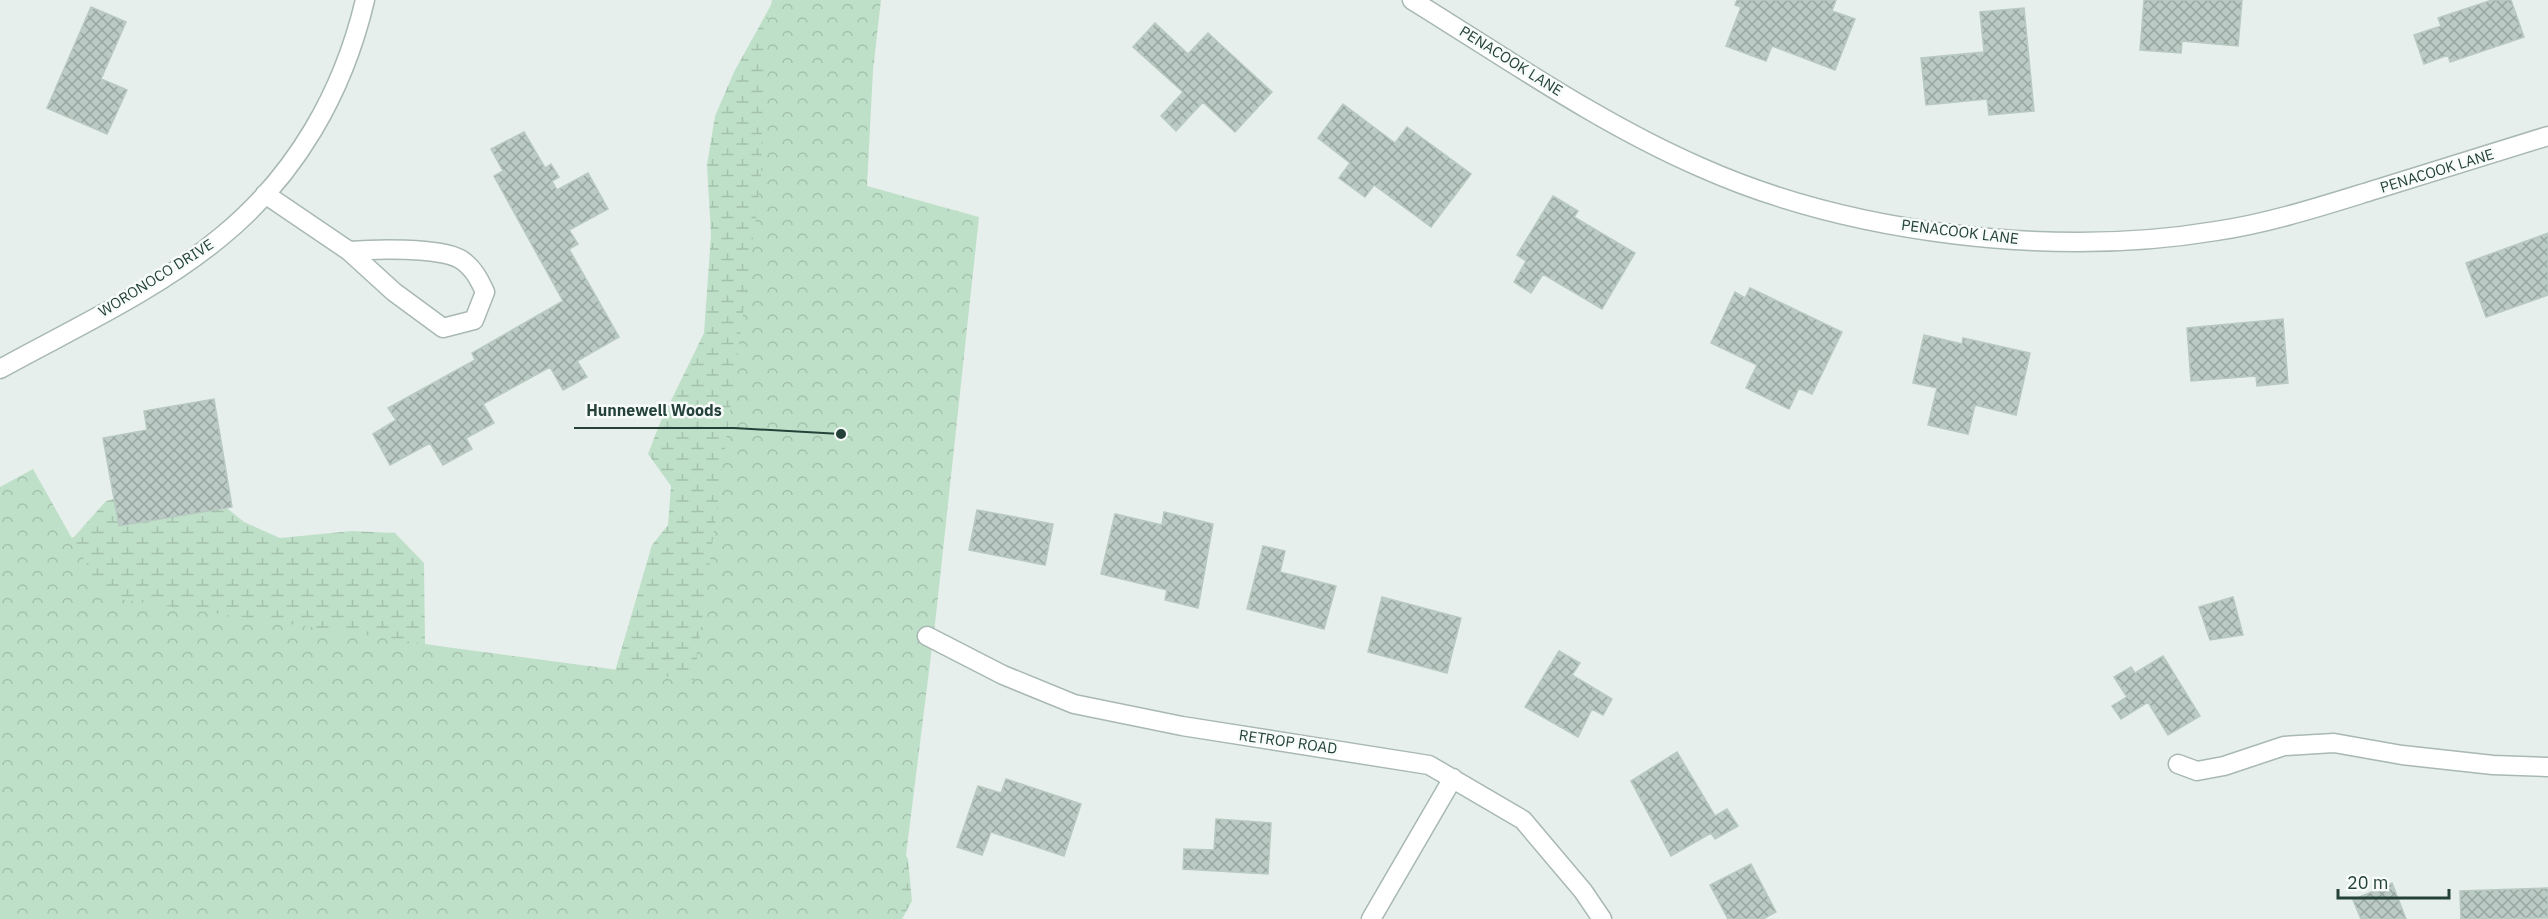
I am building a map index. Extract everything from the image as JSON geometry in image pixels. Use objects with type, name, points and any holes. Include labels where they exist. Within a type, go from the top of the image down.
[{"type":"street","name":"WORONOCO DRIVE","points":[[0,369],[185,264],[222,236],[265,194],[292,164],[320,120],[343,72],[365,0]]},
{"type":"street","name":"PENACOOK LANE","points":[[1412,0],[1598,114],[1699,167],[1753,188],[1804,203],[1905,227],[1958,235],[2060,241],[2115,241],[2215,232],[2269,221],[2319,207],[2548,136]]},
{"type":"street","points":[[265,194],[349,251],[394,292],[443,328],[474,320],[485,292],[476,273],[459,258],[426,251],[374,249],[349,251]]},
{"type":"street","name":"RETROP ROAD","points":[[927,636],[1003,675],[1074,704],[1182,726],[1429,765],[1523,820],[1583,891],[1602,919]]},
{"type":"street","points":[[2178,764],[2197,771],[2224,766],[2284,746],[2334,743],[2493,765],[2548,767]]},
{"type":"street","points":[[1371,919],[1453,778]]},
{"type":"green space","points":[[772,0],[881,0],[873,70],[867,186],[979,217],[936,615],[898,919],[0,919],[0,487],[33,469],[105,597],[446,647],[694,680],[761,179],[764,39]]},
{"type":"green space","points":[[771,5],[881,811],[908,859],[912,901],[902,919],[43,919],[0,571],[74,537],[106,501],[156,488],[202,488],[244,522],[280,538],[352,531],[395,533],[424,563],[425,644],[455,693],[601,719],[652,545],[668,525],[671,486],[648,454],[660,423],[704,333],[711,235],[707,165],[715,116],[734,72]]},
{"type":"building","points":[[1737,0],[1836,0],[1832,11],[1855,19],[1835,70],[1772,46],[1766,61],[1726,46],[1741,7],[1735,5]]},
{"type":"building","points":[[2144,0],[2242,0],[2238,46],[2182,41],[2181,53],[2140,50]]},
{"type":"building","points":[[2492,0],[2511,0],[2524,37],[2450,62],[2448,55],[2424,64],[2414,35],[2441,26],[2438,18]]},
{"type":"building","points":[[91,7],[126,22],[101,79],[127,90],[107,134],[47,108]]},
{"type":"building","points":[[2024,8],[2034,111],[1989,115],[1987,99],[1926,105],[1921,58],[1984,52],[1980,12]]},
{"type":"building","points":[[1155,23],[1188,54],[1208,33],[1272,92],[1235,132],[1203,102],[1176,131],[1161,116],[1183,92],[1133,47]]},
{"type":"building","points":[[1343,104],[1395,143],[1407,127],[1471,174],[1431,227],[1374,185],[1365,197],[1339,178],[1350,163],[1318,138]]},
{"type":"building","points":[[524,132],[545,168],[551,164],[559,177],[552,181],[557,190],[588,173],[608,209],[569,230],[578,244],[569,249],[619,337],[577,361],[587,377],[563,390],[550,367],[483,404],[494,423],[466,438],[472,449],[443,465],[430,443],[390,465],[373,434],[396,420],[388,408],[475,360],[472,353],[563,301],[494,176],[503,171],[491,149]]},
{"type":"building","points":[[1553,196],[1578,211],[1574,217],[1635,253],[1602,309],[1543,274],[1531,293],[1514,282],[1526,261],[1517,255]]},
{"type":"building","points":[[2548,233],[2548,295],[2486,317],[2466,263]]},
{"type":"building","points":[[1750,288],[1842,332],[1812,394],[1799,388],[1789,409],[1746,388],[1757,365],[1711,343],[1735,292],[1745,298]]},
{"type":"building","points":[[2283,319],[2288,383],[2257,386],[2256,376],[2191,381],[2187,328]]},
{"type":"building","points":[[1924,335],[1962,344],[1963,338],[2030,353],[2016,415],[1975,405],[1968,434],[1928,425],[1937,388],[1913,383]]},
{"type":"building","points":[[214,399],[232,507],[119,526],[103,438],[147,430],[144,411]]},
{"type":"building","points":[[977,510],[1053,524],[1045,565],[969,550]]},
{"type":"building","points":[[1164,512],[1213,524],[1198,608],[1165,600],[1167,590],[1101,574],[1115,514],[1162,525]]},
{"type":"building","points":[[1263,546],[1285,551],[1280,572],[1336,586],[1324,629],[1247,609]]},
{"type":"building","points":[[1382,597],[1461,618],[1447,673],[1368,652]]},
{"type":"building","points":[[2233,597],[2243,635],[2210,640],[2199,607]]},
{"type":"building","points":[[1559,651],[1580,663],[1572,675],[1612,699],[1603,715],[1592,709],[1578,737],[1525,707]]},
{"type":"building","points":[[2163,656],[2200,716],[2168,735],[2148,702],[2121,719],[2112,706],[2127,697],[2114,677],[2131,667],[2135,673]]},
{"type":"building","points":[[1677,752],[1715,816],[1727,809],[1738,826],[1715,839],[1711,833],[1671,856],[1631,781]]},
{"type":"building","points":[[1006,779],[1081,804],[1064,856],[991,832],[982,855],[957,847],[978,786],[1001,793]]},
{"type":"building","points":[[1216,819],[1271,823],[1268,874],[1183,869],[1184,849],[1214,850]]},
{"type":"building","points":[[1751,864],[1776,912],[1763,919],[1728,919],[1710,885]]},
{"type":"building","points":[[2392,883],[2406,919],[2361,919],[2353,900]]},
{"type":"building","points":[[2548,888],[2548,918],[2461,919],[2460,891]]},
{"type":"place","name":"Hunnewell Woods","points":[[841,434]]}]
